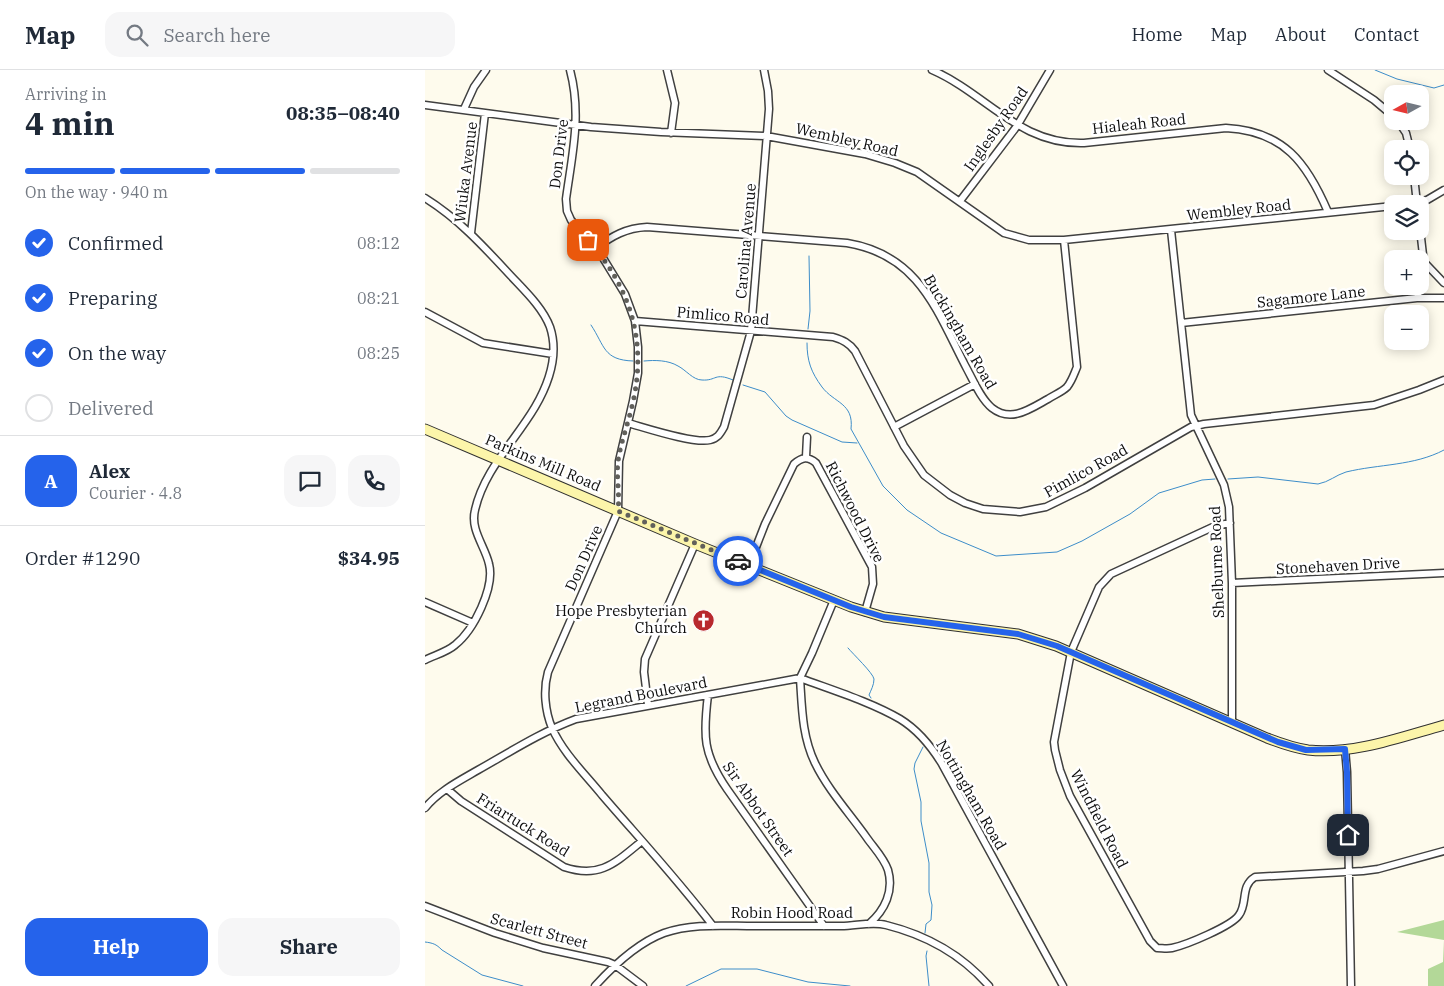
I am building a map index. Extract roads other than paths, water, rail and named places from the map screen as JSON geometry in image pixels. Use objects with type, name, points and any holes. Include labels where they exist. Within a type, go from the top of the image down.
[{"type":"street","points":[[464,109],[474,87],[486,70]]},
{"type":"street","name":"Don Drive","points":[[570,70],[575,102],[576,126],[566,206],[571,220],[596,248],[619,282],[635,321],[638,373],[619,461],[618,511],[548,672],[545,682],[545,695],[552,728],[562,746],[713,926]]},
{"type":"street","points":[[667,70],[675,103],[671,133]]},
{"type":"street","name":"Carolina Avenue","points":[[628,423],[698,441],[716,438],[724,427],[751,331],[769,100],[764,70]]},
{"type":"street","name":"Hialeah Road","points":[[933,70],[969,90],[1017,126],[1051,140],[1072,143],[1225,128],[1251,132],[1275,141],[1299,160],[1311,177],[1328,212]]},
{"type":"street","name":"Inglesby Road","points":[[960,201],[1017,126],[1050,70]]},
{"type":"street","points":[[1328,70],[1384,109]]},
{"type":"street","name":"Wembley Road","points":[[425,104],[576,126],[671,133],[766,136],[831,147],[890,161],[917,172],[991,225],[1009,235],[1029,240],[1064,240],[1384,207]]},
{"type":"street","name":"Wiuka Avenue","points":[[471,233],[485,113]]},
{"type":"street","points":[[1429,199],[1444,190]]},
{"type":"street","points":[[425,198],[471,233],[539,308],[549,326],[553,354],[550,374],[536,406],[493,467],[475,510],[475,531],[489,564],[490,580],[484,599],[466,634],[455,645],[425,660]]},
{"type":"street","name":"Buckingham Road","points":[[596,248],[621,232],[647,227],[861,245],[889,257],[900,264],[916,279],[929,298],[987,403],[1000,413],[1015,415],[1028,411],[1065,389],[1070,383],[1077,367],[1064,240]]},
{"type":"street","name":"Shelburne Road","points":[[1171,230],[1191,415],[1224,485],[1228,498],[1232,583],[1232,723]]},
{"type":"street","points":[[1429,267],[1444,283]]},
{"type":"street","name":"Sagamore Lane","points":[[1181,323],[1417,298],[1444,298]]},
{"type":"street","points":[[425,312],[483,343],[553,354]]},
{"type":"street","name":"Pimlico Road","points":[[635,321],[833,337],[847,342],[855,352],[913,460],[924,475],[950,495],[965,503],[983,509],[1020,512],[1038,510],[1054,504],[1186,429],[1196,426],[1375,406],[1444,380]]},
{"type":"street","points":[[894,426],[975,384]]},
{"type":"street","name":"Parkins Mill Road","points":[[425,428],[695,544],[865,612],[908,621],[1018,634],[1057,646],[1267,738],[1293,747],[1323,751],[1345,749],[1393,739],[1444,725]]},
{"type":"street","name":"Richwood Drive","points":[[806,457],[807,437]]},
{"type":"street","name":"Richwood Drive","points":[[749,565],[794,464],[806,457],[816,462],[872,567],[873,584],[865,612]]},
{"type":"street","name":"Windfield Road","points":[[1230,523],[1215,526],[1111,574],[1099,587],[1071,652],[1054,742],[1057,761],[1071,796],[1144,931],[1157,948],[1182,945],[1234,921],[1241,913],[1246,887],[1251,879],[1255,877],[1349,871]]},
{"type":"street","points":[[649,705],[644,672],[645,659],[695,544]]},
{"type":"street","name":"Stonehaven Drive","points":[[1232,583],[1444,573]]},
{"type":"street","points":[[834,600],[800,678],[803,723],[808,748],[816,765],[887,868],[890,882],[889,895],[881,912],[869,924]]},
{"type":"street","points":[[425,602],[473,623]]},
{"type":"street","name":"Legrand Boulevard","points":[[425,808],[435,797],[447,789],[552,728],[590,716],[800,678]]},
{"type":"street","name":"Nottingham Road","points":[[800,678],[901,720],[927,741],[942,764],[1063,986]]},
{"type":"street","name":"Sir Abbot Street","points":[[708,695],[705,738],[713,767],[824,926]]},
{"type":"street","points":[[1345,749],[1351,986]]},
{"type":"street","name":"Friartuck Road","points":[[447,789],[564,866],[578,871],[592,872],[608,867],[642,841]]},
{"type":"street","points":[[1349,871],[1378,869],[1444,851]]},
{"type":"street","name":"Scarlett Street","points":[[425,906],[495,933],[543,948],[601,960],[615,965],[643,986]]},
{"type":"street","name":"Robin Hood Road","points":[[595,986],[615,965],[636,948],[663,934],[687,928],[884,924],[915,934],[949,950],[971,967],[989,986]]},
{"type":"waterway","points":[[1375,70],[1397,79],[1434,88],[1444,85]]},
{"type":"waterway","points":[[808,329],[810,311],[809,256]]},
{"type":"waterway","points":[[591,325],[610,355],[623,360],[633,361]]},
{"type":"waterway","points":[[807,343],[810,366],[815,376],[822,387],[846,409],[851,420],[851,429],[883,486],[907,510],[941,533],[996,556],[1057,552],[1082,541],[1130,514],[1159,493],[1202,480],[1215,479]]},
{"type":"waterway","points":[[644,361],[674,364],[699,380],[719,377],[733,380]]},
{"type":"waterway","points":[[743,385],[765,392],[786,416],[792,420],[842,442],[857,443]]},
{"type":"waterway","points":[[1228,479],[1258,477],[1318,484],[1346,472],[1409,462],[1444,450]]},
{"type":"waterway","points":[[848,648],[873,676],[874,679],[869,695],[871,698]]},
{"type":"waterway","points":[[923,747],[914,769],[921,802],[921,821],[929,863],[929,892],[932,905],[931,920],[926,924],[925,933]]},
{"type":"waterway","points":[[425,942],[436,945],[482,975],[523,986]]},
{"type":"waterway","points":[[927,951],[929,986]]},
{"type":"waterway","points":[[686,986],[721,969],[757,969],[808,982],[850,986]]},
{"type":"place","name":"Hope Presbyterian Church","points":[[703,620]]}]
